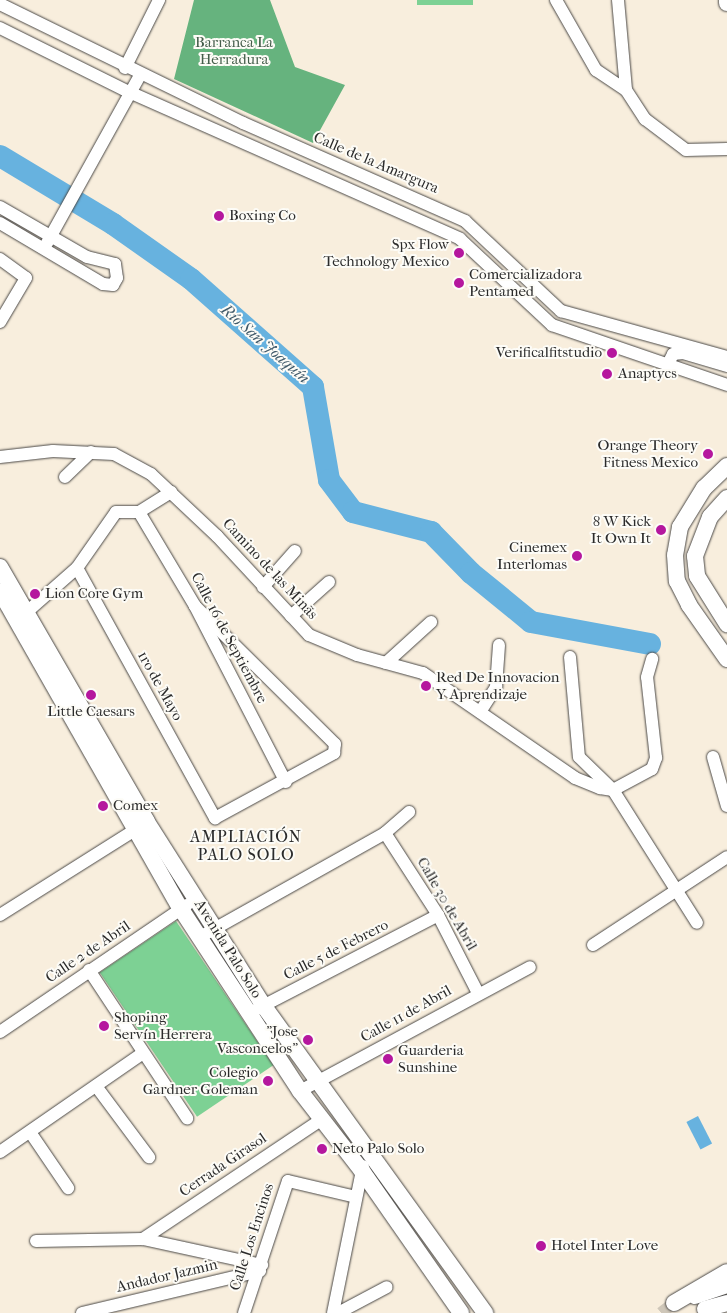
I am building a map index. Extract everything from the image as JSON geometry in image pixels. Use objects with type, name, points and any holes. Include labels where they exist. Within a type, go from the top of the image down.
[{"type":"main road","points":[[727,466],[707,484],[680,527],[675,555],[677,580],[727,659]]},
{"type":"main road","points":[[707,484],[727,477]]},
{"type":"main road","points":[[727,498],[710,517],[695,556],[697,576],[727,624]]},
{"type":"main road","name":"Avenida Palo Solo","points":[[0,566],[23,616],[140,826],[181,909],[300,1091],[362,1171],[461,1313]]},
{"type":"main road","name":"Avenida Palo Solo","points":[[0,592],[23,616]]},
{"type":"main road","name":"Avenida Palo Solo","points":[[140,826],[196,899],[263,1006],[316,1082],[485,1313]]},
{"type":"main road","points":[[727,1272],[674,1303],[727,1303]]},
{"type":"main road","points":[[701,1302],[727,1285]]},
{"type":"street","points":[[125,68],[159,0]]},
{"type":"street","points":[[556,0],[596,70],[626,90],[646,119],[686,150],[727,149]]},
{"type":"street","points":[[618,0],[626,90]]},
{"type":"street","name":"Calle de la Amargura","points":[[0,4],[140,75],[424,201],[480,232],[561,311],[727,356]]},
{"type":"street","points":[[0,28],[129,92],[417,220],[471,247],[552,325],[727,386]]},
{"type":"street","points":[[46,250],[49,236],[140,75]]},
{"type":"street","points":[[417,220],[424,201]]},
{"type":"street","points":[[0,207],[87,257],[115,264],[117,278],[113,285],[103,284],[0,223]]},
{"type":"street","points":[[0,259],[26,278],[0,322]]},
{"type":"street","points":[[668,364],[673,354],[683,353],[727,366]]},
{"type":"street","name":"Camino de las Minãs","points":[[0,457],[53,450],[114,454],[151,474],[172,492],[310,635],[386,663],[424,673],[575,778],[613,790]]},
{"type":"street","points":[[65,477],[91,452]]},
{"type":"street","points":[[23,616],[77,568],[116,512],[139,512],[172,492]]},
{"type":"street","name":"Calle 16 de Septiembre","points":[[139,512],[195,606],[286,782]]},
{"type":"street","points":[[263,586],[295,551]]},
{"type":"street","name":"1ro de Mayo","points":[[77,568],[215,818],[286,782]]},
{"type":"street","points":[[291,616],[329,582]]},
{"type":"street","points":[[195,606],[330,737],[334,753],[286,782]]},
{"type":"street","points":[[386,663],[431,622]]},
{"type":"street","points":[[480,712],[496,687],[499,645]]},
{"type":"street","points":[[570,656],[579,757],[613,790],[697,923]]},
{"type":"street","points":[[613,790],[652,769],[656,758],[647,677],[652,659]]},
{"type":"street","points":[[713,757],[727,806]]},
{"type":"street","points":[[200,937],[386,833],[409,812]]},
{"type":"street","points":[[0,915],[140,826]]},
{"type":"street","name":"Calle 30 de Abril","points":[[386,833],[438,916],[478,993]]},
{"type":"street","points":[[592,944],[676,892],[727,857]]},
{"type":"street","name":"Calle 2 de Abril","points":[[0,1032],[196,899]]},
{"type":"street","name":"Calle 5 de Febrero","points":[[248,1014],[438,916]]},
{"type":"street","name":"Calle 11 de Abril","points":[[300,1091],[478,993],[530,967]]},
{"type":"street","points":[[89,970],[187,1118]]},
{"type":"street","points":[[0,1152],[143,1053]]},
{"type":"street","points":[[96,1086],[149,1157]]},
{"type":"street","name":"Cerrada Girasol","points":[[143,1239],[322,1119]]},
{"type":"street","points":[[30,1132],[68,1188]]},
{"type":"street","points":[[332,1313],[366,1149]]},
{"type":"street","name":"Calle Los Encinos","points":[[244,1313],[261,1268],[288,1181],[356,1197]]},
{"type":"street","points":[[36,1241],[143,1239],[261,1268]]},
{"type":"street","name":"Andador Jazmin","points":[[82,1313],[261,1268]]},
{"type":"street","points":[[338,1313],[388,1287]]},
{"type":"green space","name":"Barranca La Herradura","points":[[194,0],[270,0],[295,67],[345,85],[313,143],[174,79]]},
{"type":"green space","points":[[417,0],[473,0],[473,5],[417,5]]},
{"type":"green space","points":[[176,921],[273,1065],[197,1117],[100,972]]},
{"type":"water","points":[[698,1116],[712,1144],[700,1150],[686,1122]]},
{"type":"waterway","name":"Río San Joaquín","points":[[0,156],[113,224],[191,279],[313,387],[329,480],[353,512],[431,532],[471,573],[531,622],[650,644]]},
{"type":"tunnel","points":[[661,1313],[674,1303]]},
{"type":"place","name":"Boxing Co","points":[[219,216]]},
{"type":"place","name":"Spx Flow Technology Mexico","points":[[459,253]]},
{"type":"place","name":"Comercializadora Pentamed","points":[[459,283]]},
{"type":"place","name":"Verificalfitstudio","points":[[612,353]]},
{"type":"place","name":"Anaptycs","points":[[607,374]]},
{"type":"place","name":"Orange Theory Fitness Mexico","points":[[708,454]]},
{"type":"place","name":"8 W Kick It Own It","points":[[661,530]]},
{"type":"place","name":"Cinemex Interlomas","points":[[577,556]]},
{"type":"place","name":"Lion Core Gym","points":[[35,594]]},
{"type":"place","name":"Red De Innovacion Y Aprendizaje","points":[[426,686]]},
{"type":"place","name":"Little Caesars","points":[[91,695]]},
{"type":"place","name":"Comex","points":[[103,806]]},
{"type":"place","name":"Shoping Servín Herrera","points":[[104,1026]]},
{"type":"place","name":"\"Jose Vasconcelos\"","points":[[308,1040]]},
{"type":"place","name":"Guarderia Sunshine","points":[[388,1059]]},
{"type":"place","name":"Colegio Gardner Goleman","points":[[268,1081]]},
{"type":"place","name":"Neto Palo Solo","points":[[322,1149]]},
{"type":"place","name":"Hotel Inter Love","points":[[541,1246]]},
{"type":"district","name":"AMPLIACIÓN PALO SOLO","points":[[246,846]]}]
